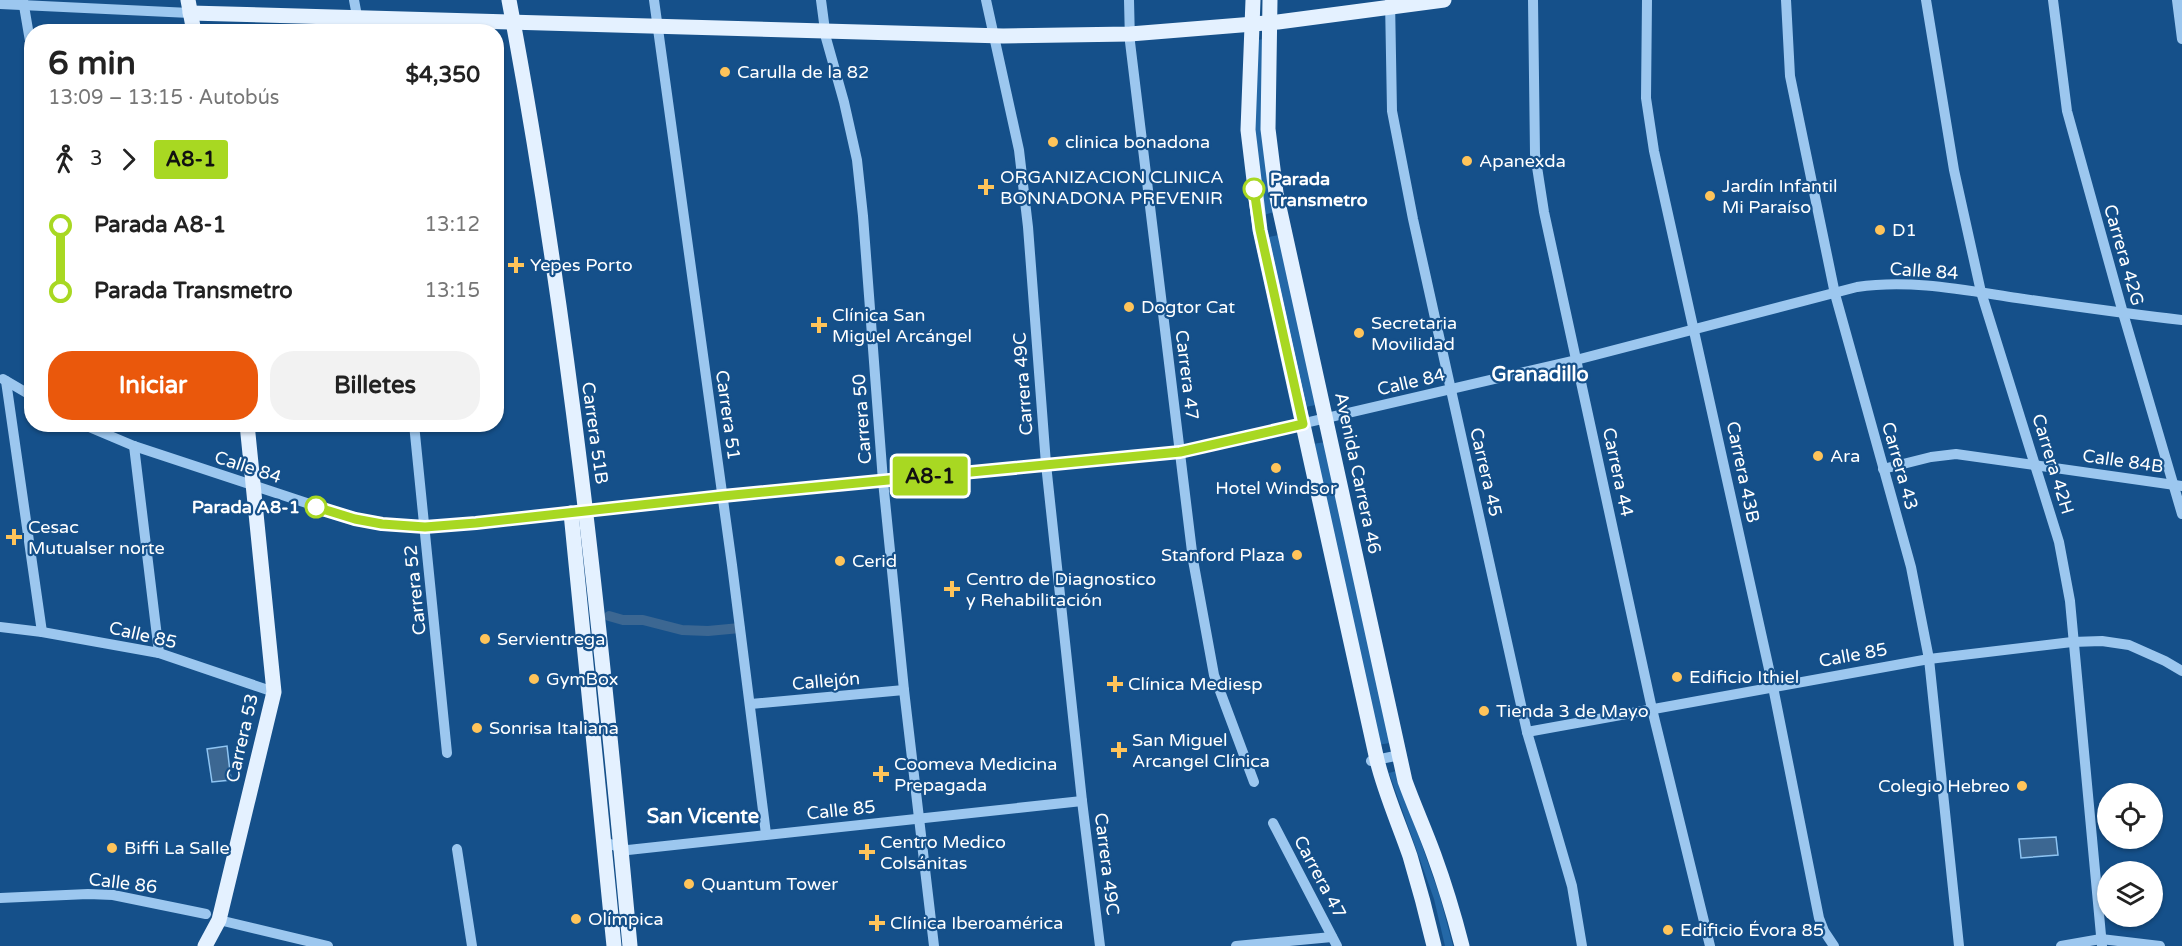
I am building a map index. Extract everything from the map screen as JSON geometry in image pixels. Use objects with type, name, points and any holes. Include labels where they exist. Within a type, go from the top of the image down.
[{"type":"main road","name":"Carrera 51B","points":[[509,0],[535,142],[621,848],[630,946]]},
{"type":"main road","points":[[1253,0],[1248,130],[1260,230],[1373,760],[1424,904],[1434,946]]},
{"type":"main road","name":"Avenida Carrera 46","points":[[1270,0],[1269,146],[1272,173],[1400,755],[1411,798],[1434,853],[1462,946]]},
{"type":"main road","points":[[398,24],[513,21],[994,36],[1130,34],[1270,22],[1391,4],[1444,0]]},
{"type":"main road","points":[[192,24],[189,7],[350,24]]},
{"type":"main road","points":[[1260,230],[1284,226]]},
{"type":"main road","name":"Carrera 53","points":[[205,946],[274,692],[248,432]]},
{"type":"main road","name":"Carrera 51B","points":[[579,512],[614,946]]},
{"type":"street","points":[[354,0],[359,24]]},
{"type":"street","name":"Carrera 51","points":[[654,0],[751,704],[766,834]]},
{"type":"street","name":"Carrera 50","points":[[821,0],[825,31],[857,160],[904,690],[934,946]]},
{"type":"street","name":"Carrera 49C","points":[[986,0],[1019,150],[1028,227],[1046,464],[1100,946]]},
{"type":"street","name":"Carrera 47","points":[[1129,0],[1130,34],[1193,560],[1214,675],[1254,782]]},
{"type":"street","name":"Carrera 44","points":[[1533,0],[1535,154],[1544,212],[1652,709],[1710,946]]},
{"type":"street","name":"Carrera 43B","points":[[1647,0],[1646,98],[1654,151],[1773,687],[1820,918],[1824,931],[1834,946]]},
{"type":"street","name":"Carrera 43","points":[[1786,0],[1790,76],[1835,294],[1911,567],[1929,659],[1959,946]]},
{"type":"street","name":"Carrera 42H","points":[[1926,0],[1954,170],[1981,292],[2059,542],[2070,601],[2072,642],[2102,943]]},
{"type":"street","name":"Carrera 42G","points":[[2053,0],[2067,111],[2123,313],[2178,485],[2182,514]]},
{"type":"street","points":[[2177,0],[2182,39]]},
{"type":"street","points":[[23,3],[27,24]]},
{"type":"street","points":[[0,4],[189,7]]},
{"type":"street","name":"Carrera 45","points":[[1391,4],[1392,111],[1413,219],[1527,732],[1572,886],[1582,946]]},
{"type":"street","name":"Calle 84","points":[[101,432],[134,446],[355,519],[382,524],[425,527],[1180,452],[1576,360],[1695,331],[1857,287],[1883,283],[1905,283],[1981,292],[2182,320]]},
{"type":"street","points":[[3,379],[24,391]]},
{"type":"street","points":[[3,379],[42,632]]},
{"type":"street","name":"Carrera 52","points":[[415,432],[447,753]]},
{"type":"street","points":[[134,446],[159,653]]},
{"type":"street","name":"Calle 84B","points":[[1883,469],[1931,457],[1956,454],[2178,485]]},
{"type":"street","name":"Calle 85","points":[[0,627],[42,632],[159,653],[274,692]]},
{"type":"street","name":"Calle 85","points":[[1527,732],[1929,659],[2072,642],[2102,641],[2129,645],[2182,671]]},
{"type":"street","name":"Callejón","points":[[751,704],[904,690]]},
{"type":"street","points":[[1373,760],[1400,755]]},
{"type":"street","name":"Calle 85","points":[[604,842],[628,850],[1082,801]]},
{"type":"street","name":"Carrera 47","points":[[1273,823],[1335,941]]},
{"type":"street","points":[[457,849],[472,946]]},
{"type":"street","name":"Calle 86","points":[[0,898],[113,895],[328,946]]},
{"type":"street","points":[[1236,946],[1335,941]]},
{"type":"street","points":[[2061,946],[2102,943],[2160,946]]},
{"type":"shaded area","points":[[1265,39],[1274,212],[1264,215],[1254,145],[1257,40]]},
{"type":"shaded area","points":[[1279,235],[1316,405],[1305,407],[1269,237]]},
{"type":"shaded area","points":[[1325,442],[1390,743],[1377,745],[1313,444]]},
{"type":"shaded area","points":[[227,746],[231,780],[212,782],[207,749]]},
{"type":"shaded area","points":[[1396,771],[1440,897],[1453,946],[1445,946],[1434,899],[1389,773]]},
{"type":"shaded area","points":[[2056,837],[2058,855],[2021,858],[2019,839]]},
{"type":"waterway","points":[[609,616],[623,620],[643,620],[682,630],[708,631],[740,628]]},
{"type":"bus line","name":"A8-1","points":[[316,507],[355,519],[382,524],[425,527],[476,523],[723,496],[1180,452],[1303,424],[1260,230],[1254,189]]},
{"type":"place","name":"Carulla de la 82","points":[[725,72]]},
{"type":"place","name":"clinica bonadona","points":[[1053,142]]},
{"type":"place","name":"Apanexda","points":[[1467,161]]},
{"type":"place","name":"ORGANIZACION CLINICA BONNADONA PREVENIR","points":[[986,187]]},
{"type":"place","name":"Parada Transmetro","points":[[1254,189]]},
{"type":"place","name":"Jardín Infantil Mi Paraíso","points":[[1710,196]]},
{"type":"place","name":"D1","points":[[1880,230]]},
{"type":"place","name":"Yepes Porto","points":[[516,265]]},
{"type":"place","name":"Dogtor Cat","points":[[1129,307]]},
{"type":"place","name":"Clínica San Miguel Arcángel","points":[[819,325]]},
{"type":"place","name":"Secretaria Movilidad","points":[[1359,333]]},
{"type":"place","name":"Ara","points":[[1818,456]]},
{"type":"place","name":"Hotel Windsor","points":[[1276,468]]},
{"type":"place","name":"Parada A8-1","points":[[316,507]]},
{"type":"place","name":"Cesac Mutualser norte","points":[[14,537]]},
{"type":"place","name":"Stanford Plaza","points":[[1297,555]]},
{"type":"place","name":"Cerid","points":[[840,561]]},
{"type":"place","name":"Centro de Diagnostico y Rehabilitación","points":[[952,589]]},
{"type":"place","name":"Servientrega","points":[[485,639]]},
{"type":"place","name":"Edificio Ithiel","points":[[1677,677]]},
{"type":"place","name":"GymBox","points":[[534,679]]},
{"type":"place","name":"Clínica Mediesp","points":[[1115,684]]},
{"type":"place","name":"Tienda 3 de Mayo","points":[[1484,711]]},
{"type":"place","name":"Sonrisa Italiana","points":[[477,728]]},
{"type":"place","name":"San Miguel Arcangel Clínica","points":[[1119,750]]},
{"type":"place","name":"Coomeva Medicina Prepagada","points":[[881,774]]},
{"type":"place","name":"Colegio Hebreo","points":[[2022,786]]},
{"type":"place","name":"Biffi La Salle","points":[[112,848]]},
{"type":"place","name":"Centro Medico Colsánitas","points":[[867,852]]},
{"type":"place","name":"Quantum Tower","points":[[689,884]]},
{"type":"place","name":"Olímpica","points":[[576,919]]},
{"type":"place","name":"Clínica Iberoamérica","points":[[877,923]]},
{"type":"place","name":"Edificio Évora 85","points":[[1668,930]]},
{"type":"district","name":"Granadillo","points":[[1540,375]]},
{"type":"district","name":"San Vicente","points":[[703,817]]}]
